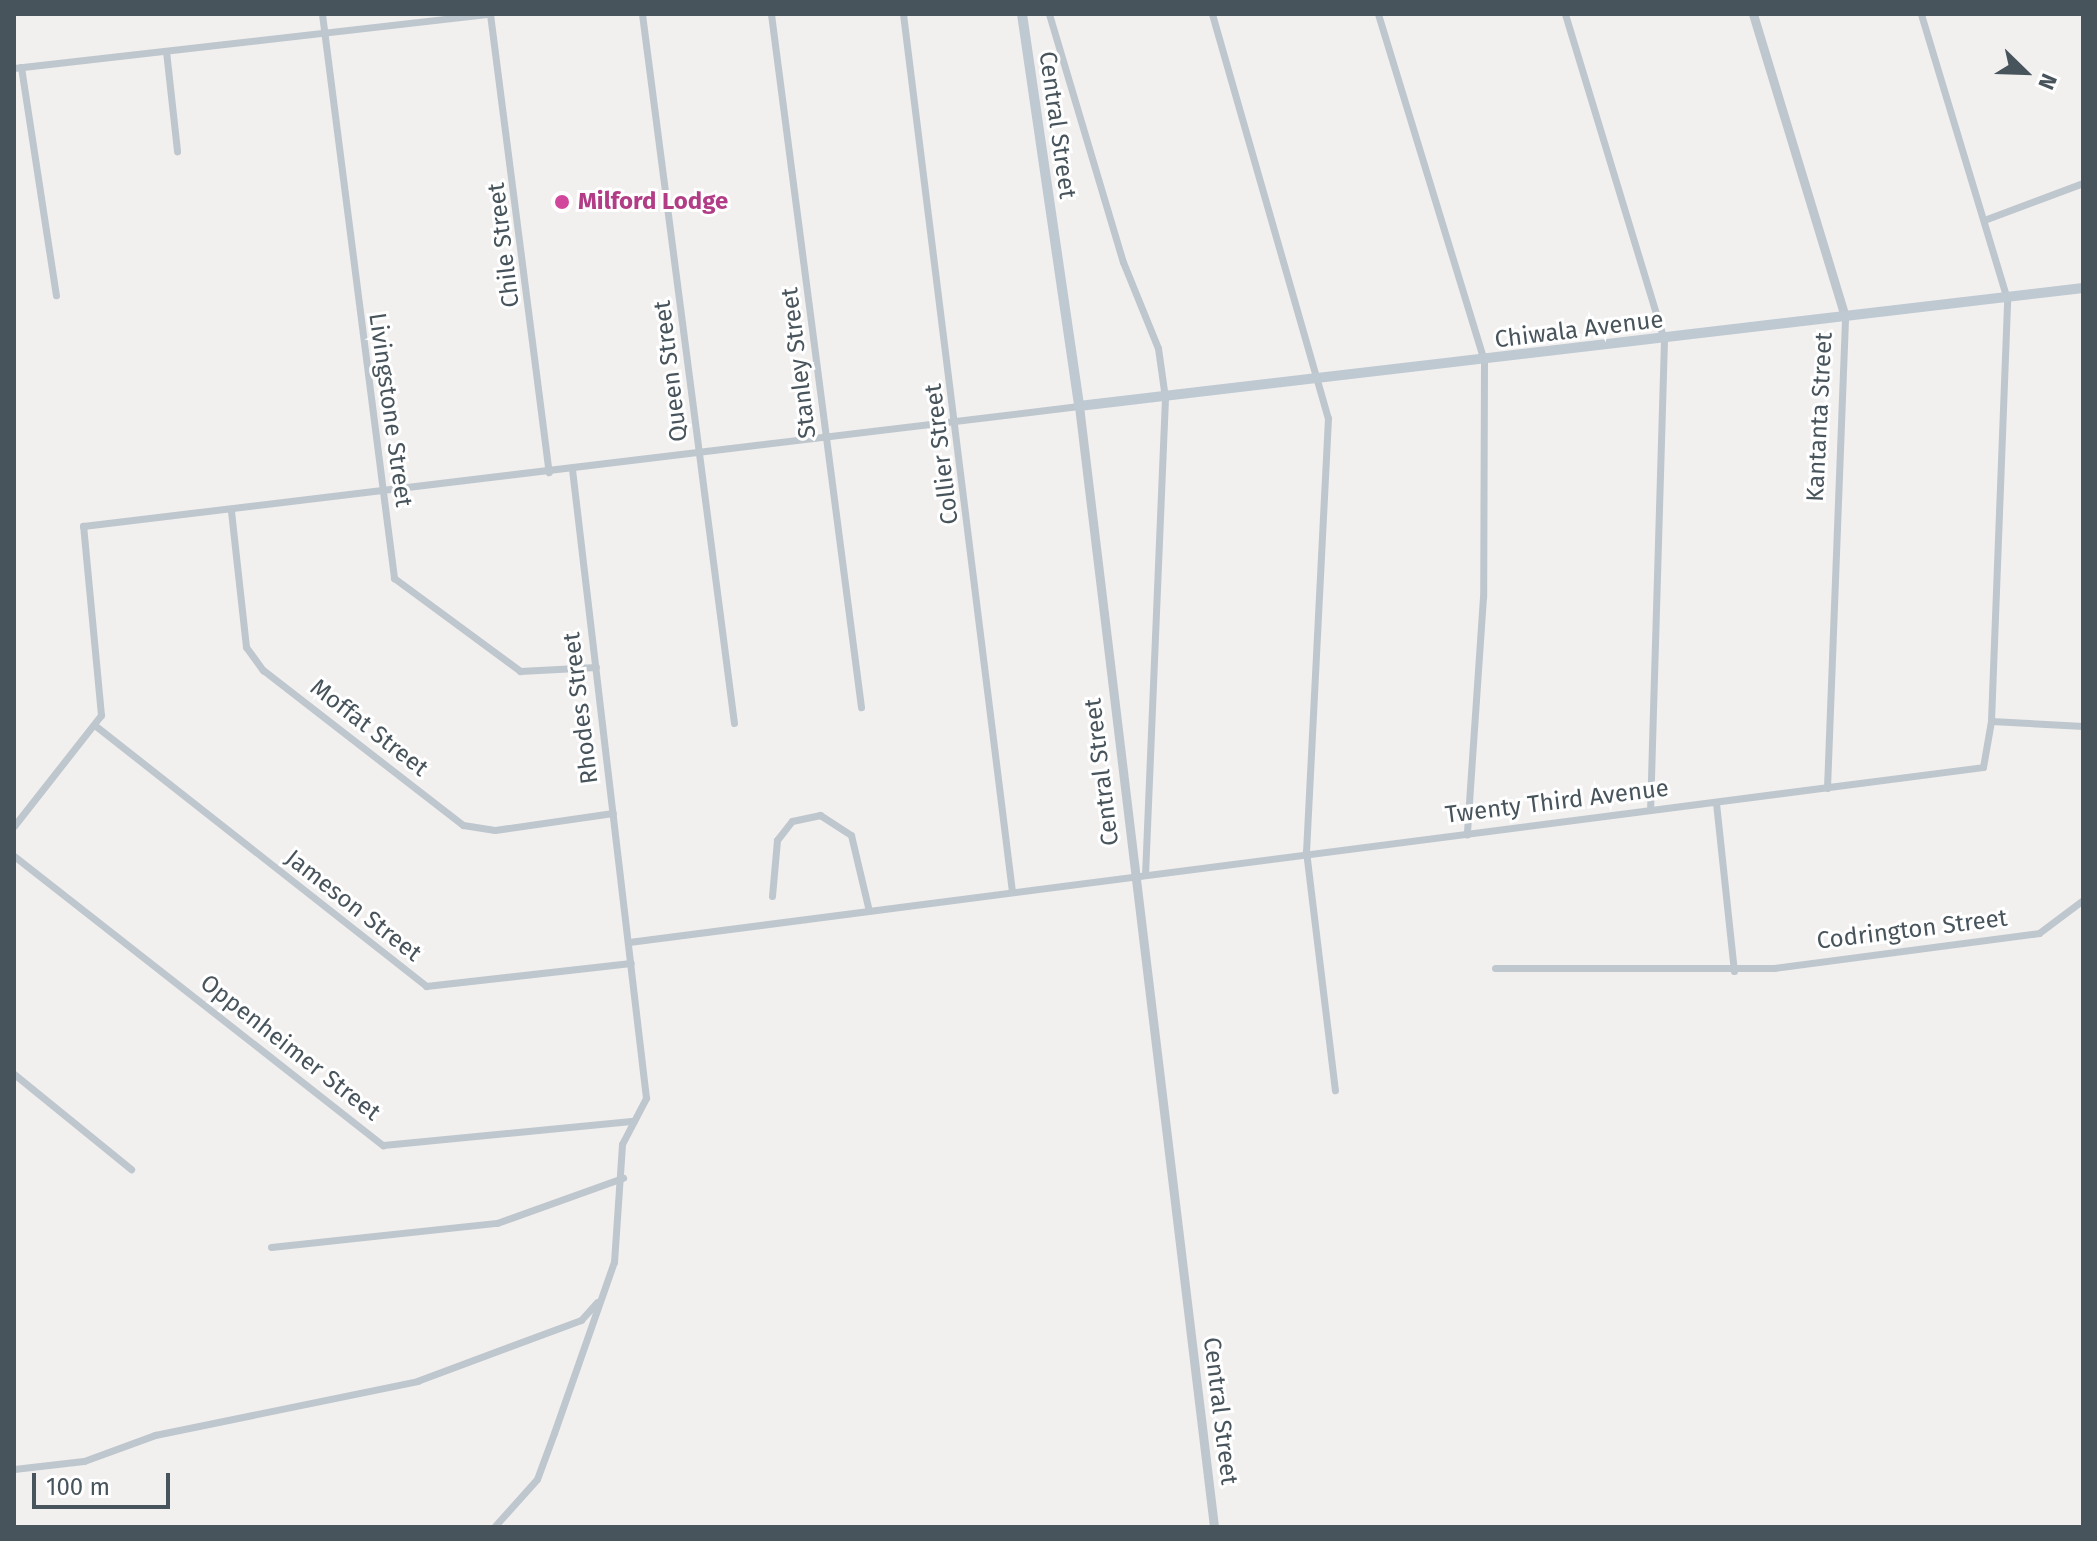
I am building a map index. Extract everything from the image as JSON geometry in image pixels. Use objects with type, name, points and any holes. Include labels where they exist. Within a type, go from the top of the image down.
[{"type":"main road","name":"Central Street","points":[[1022,14],[1079,406]]},
{"type":"main road","name":"Chiwala Avenue","points":[[1079,406],[1664,340],[2083,288]]},
{"type":"street","name":"Livingstone Street","points":[[322,14],[390,569],[403,589],[520,671],[596,667]]},
{"type":"street","points":[[56,295],[18,68],[323,30],[490,14]]},
{"type":"street","name":"Chile Street","points":[[490,14],[549,472]]},
{"type":"street","name":"Queen Street","points":[[642,14],[734,723]]},
{"type":"street","name":"Stanley Street","points":[[771,14],[861,707]]},
{"type":"street","name":"Collier Street","points":[[903,14],[959,421],[1012,891]]},
{"type":"street","points":[[1049,14],[1123,262],[1158,348],[1165,398],[1140,874]]},
{"type":"street","points":[[1212,14],[1322,380],[1328,418],[1306,851],[1335,1090]]},
{"type":"street","points":[[1378,14],[1484,361],[1483,597],[1467,834]]},
{"type":"street","points":[[1565,14],[1664,340],[1650,810]]},
{"type":"street","name":"Kantanta Street","points":[[1753,14],[1845,317],[1827,788]]},
{"type":"street","points":[[1921,14],[2007,299],[1991,721],[2083,726]]},
{"type":"street","points":[[166,51],[177,151]]},
{"type":"street","points":[[1984,220],[2083,183]]},
{"type":"street","points":[[14,826],[97,727],[83,526],[231,511],[1079,406]]},
{"type":"street","name":"Central Street","points":[[1079,406],[1140,874],[1214,1527]]},
{"type":"street","name":"Rhodes Street","points":[[494,1527],[537,1479],[602,1295],[623,1178],[622,1144],[646,1098],[572,469]]},
{"type":"street","name":"Moffat Street","points":[[231,511],[252,659],[358,745],[472,828],[613,813]]},
{"type":"street","name":"Twenty Third Avenue","points":[[629,942],[868,907],[1716,803],[1983,767],[1991,721]]},
{"type":"street","name":"Jameson Street","points":[[97,727],[426,986],[631,963]]},
{"type":"street","points":[[1716,803],[1734,971]]},
{"type":"street","points":[[772,896],[777,840],[792,821],[820,815],[851,835],[868,907]]},
{"type":"street","name":"Oppenheimer Street","points":[[14,856],[383,1145],[634,1121]]},
{"type":"street","name":"Codrington Street","points":[[1495,968],[1734,971],[2039,933],[2083,900]]},
{"type":"street","points":[[14,1074],[131,1169]]},
{"type":"street","points":[[271,1247],[497,1223],[623,1178]]},
{"type":"street","points":[[14,1469],[84,1461],[155,1435],[417,1381],[581,1320],[602,1295]]},
{"type":"place","name":"Milford Lodge","points":[[562,202]]}]
